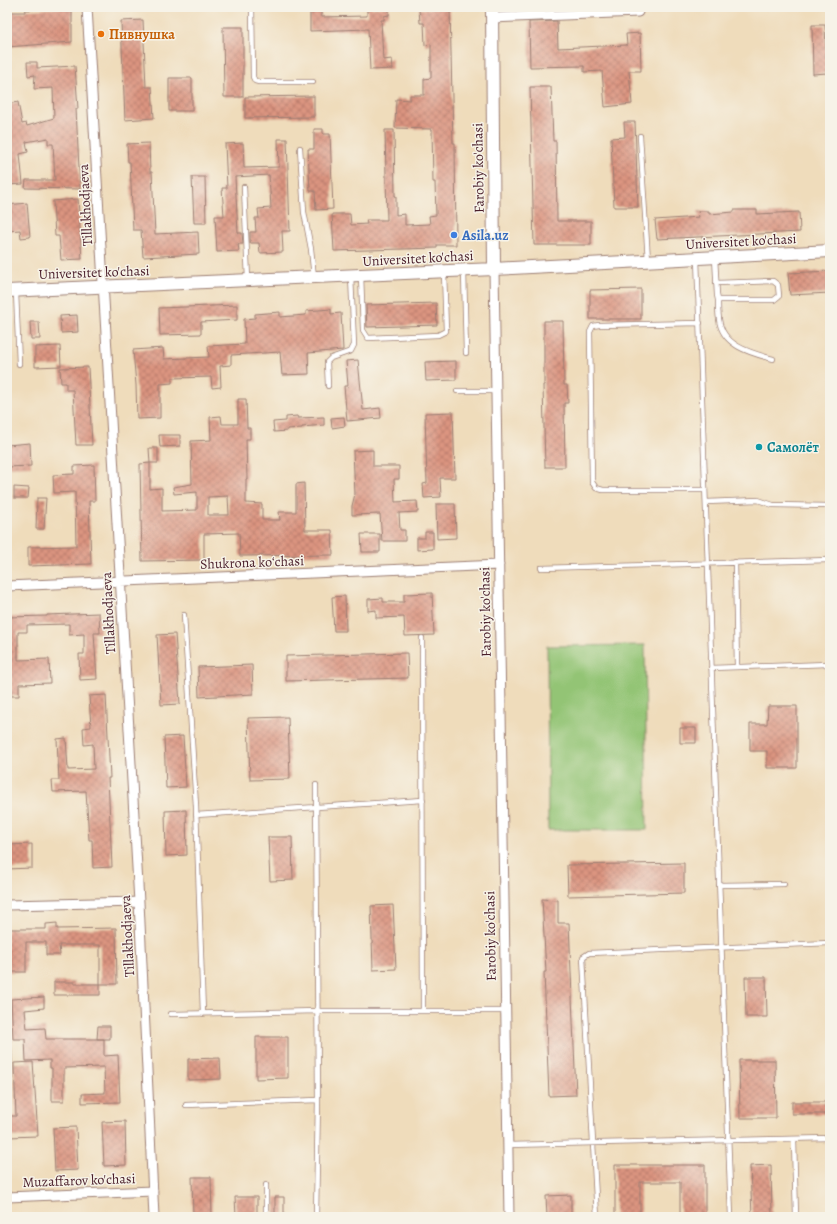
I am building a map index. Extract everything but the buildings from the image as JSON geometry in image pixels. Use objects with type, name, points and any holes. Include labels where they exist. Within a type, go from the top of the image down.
[{"type":"main road","name":"Farobiy ko'chasi","points":[[492,12],[494,269]]},
{"type":"main road","name":"Universitet ko'chasi","points":[[11,291],[444,272],[830,251]]},
{"type":"street","name":"Tillakhodjaeva","points":[[87,7],[139,902],[154,1217]]},
{"type":"street","points":[[492,12],[638,12]]},
{"type":"street","name":"Farobiy ko'chasi","points":[[494,269],[510,1217]]},
{"type":"street","name":"Shukrona koʻchasi","points":[[7,586],[499,565]]},
{"type":"street","points":[[7,905],[139,902]]},
{"type":"street","name":"Muzaffarov ko'chasi","points":[[7,1197],[153,1191]]},
{"type":"lane","points":[[252,7],[253,77],[255,81],[314,82]]},
{"type":"lane","points":[[640,136],[648,261]]},
{"type":"lane","points":[[300,148],[304,212],[311,249],[314,278]]},
{"type":"lane","points":[[244,187],[248,281]]},
{"type":"lane","points":[[715,257],[719,320],[722,331],[730,342],[749,352],[773,359]]},
{"type":"lane","points":[[697,258],[731,1217]]},
{"type":"lane","points":[[464,271],[466,353]]},
{"type":"lane","points":[[356,276],[363,330],[368,338],[438,335],[446,331],[444,272]]},
{"type":"lane","points":[[328,386],[327,362],[331,358],[351,351],[354,345],[356,276]]},
{"type":"lane","points":[[716,284],[773,282],[778,285],[779,296],[774,300],[718,300]]},
{"type":"lane","points":[[11,291],[19,364]]},
{"type":"lane","points":[[700,323],[593,326],[590,332],[592,482],[596,488],[603,490],[705,490]]},
{"type":"lane","points":[[457,391],[496,391]]},
{"type":"lane","points":[[706,502],[758,500],[773,505],[830,506]]},
{"type":"lane","points":[[541,568],[830,560]]},
{"type":"lane","points":[[734,562],[737,667]]},
{"type":"lane","points":[[184,615],[196,815],[203,1014]]},
{"type":"lane","points":[[422,638],[423,1011]]},
{"type":"lane","points":[[711,668],[828,664]]},
{"type":"lane","points":[[316,784],[318,1012],[316,1217]]},
{"type":"lane","points":[[196,815],[423,800]]},
{"type":"lane","points":[[719,884],[784,884]]},
{"type":"lane","points":[[597,1217],[583,957],[589,953],[830,943]]},
{"type":"lane","points":[[171,1014],[506,1011]]},
{"type":"lane","points":[[7,1037],[9,1045],[10,1077]]},
{"type":"lane","points":[[186,1105],[318,1100]]},
{"type":"lane","points":[[508,1145],[794,1140],[830,1138]]},
{"type":"lane","points":[[794,1140],[796,1217]]},
{"type":"lane","points":[[266,1186],[266,1217]]},
{"type":"green space","points":[[645,645],[647,830],[548,830],[547,646]]},
{"type":"place","name":"Пивнушка","points":[[101,34]]},
{"type":"place","name":"Asila.uz","points":[[454,235]]},
{"type":"place","name":"Самолёт","points":[[759,447]]}]
